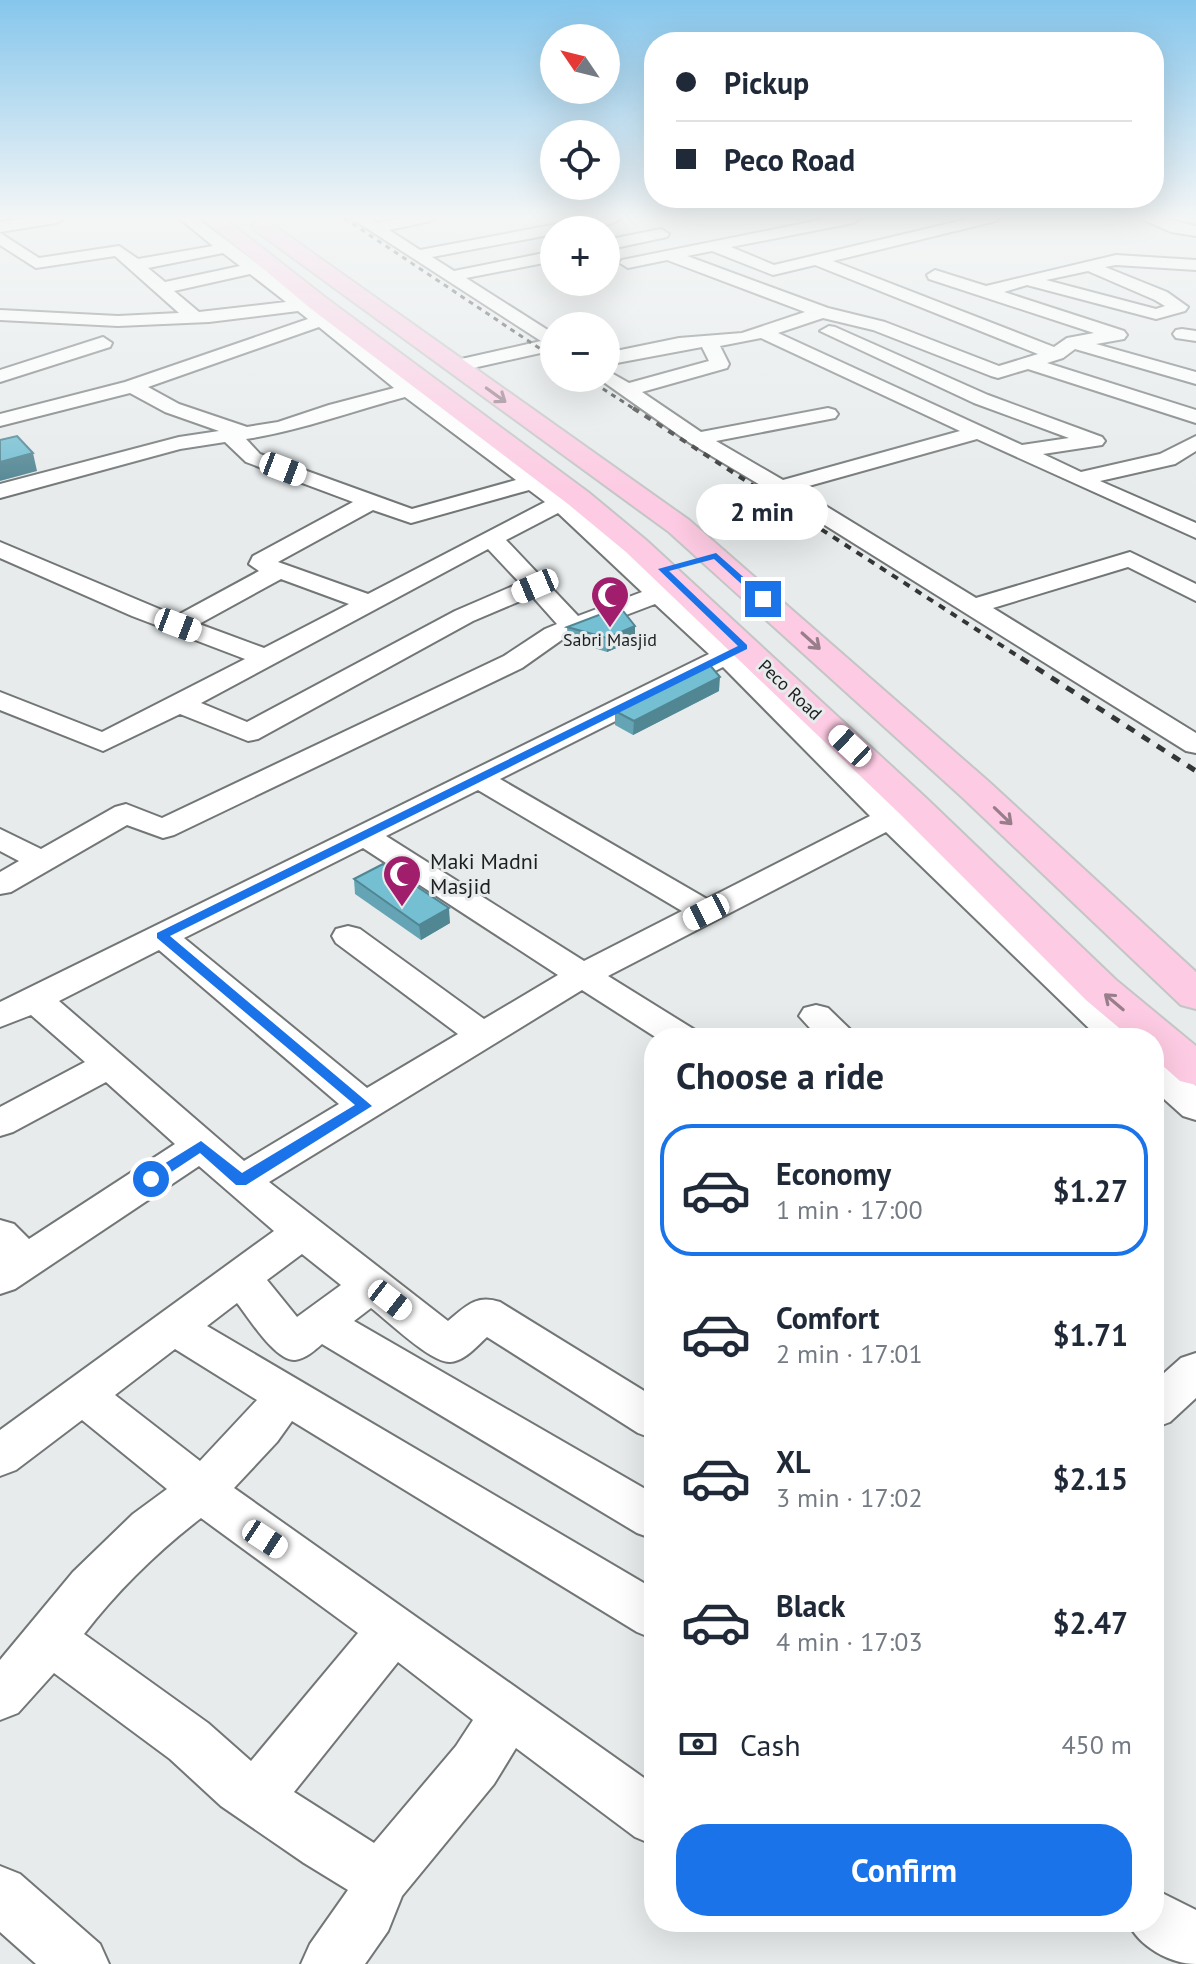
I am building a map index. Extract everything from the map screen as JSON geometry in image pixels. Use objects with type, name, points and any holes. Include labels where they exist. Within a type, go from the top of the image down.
[{"type":"main road","name":"Peco Road","points":[[314,310],[569,500],[661,582],[901,812],[1146,1028]]},
{"type":"main road","points":[[377,310],[679,526],[716,556],[975,789],[1196,995]]},
{"type":"main road","points":[[661,582],[716,556]]},
{"type":"main road","name":"Peco Road","points":[[1164,1043],[1196,1070]]},
{"type":"street","points":[[186,310],[195,318]]},
{"type":"street","points":[[0,315],[118,321],[304,310]]},
{"type":"street","points":[[0,420],[132,386],[311,310]]},
{"type":"street","points":[[504,310],[540,334]]},
{"type":"street","points":[[803,310],[981,399],[1095,441],[1021,451]]},
{"type":"street","points":[[620,356],[744,338],[823,310]]},
{"type":"street","points":[[943,310],[1056,354]]},
{"type":"street","points":[[985,310],[1143,365],[1196,378]]},
{"type":"street","points":[[814,314],[879,326],[998,372],[1056,354],[1073,342],[1118,335],[1043,310]]},
{"type":"street","points":[[1139,310],[1156,314],[1172,310],[1196,312]]},
{"type":"street","points":[[0,334],[53,317]]},
{"type":"street","points":[[762,332],[1196,531]]},
{"type":"street","points":[[709,342],[720,364]]},
{"type":"street","points":[[0,376],[103,343]]},
{"type":"street","points":[[455,366],[540,346]]},
{"type":"street","points":[[1026,362],[1196,417]]},
{"type":"street","points":[[626,390],[720,364],[739,372]]},
{"type":"street","points":[[132,386],[172,408],[241,436],[253,458],[411,516],[535,482]]},
{"type":"street","points":[[620,386],[697,439],[780,487],[1196,745]]},
{"type":"street","points":[[0,491],[179,443],[241,436],[418,388],[535,482],[569,500]]},
{"type":"street","points":[[697,439],[828,414]]},
{"type":"street","points":[[780,487],[890,459],[981,431]]},
{"type":"street","points":[[1078,479],[1167,459],[1196,442]]},
{"type":"street","points":[[1106,492],[1181,475]]},
{"type":"street","points":[[0,700],[103,743],[368,602],[569,500]]},
{"type":"street","points":[[368,602],[260,563],[371,502]]},
{"type":"street","points":[[1171,520],[1196,514]]},
{"type":"street","points":[[491,538],[574,627]]},
{"type":"street","points":[[0,549],[178,625],[266,658]]},
{"type":"street","points":[[971,607],[1126,559],[1134,560],[1196,594]]},
{"type":"street","points":[[178,625],[279,570]]},
{"type":"street","points":[[1169,578],[1196,572]]},
{"type":"street","points":[[0,885],[126,813],[163,829],[513,662],[554,634],[574,627],[661,582]]},
{"type":"street","points":[[179,704],[248,733],[464,616],[535,586]]},
{"type":"street","points":[[0,1016],[734,651]]},
{"type":"street","points":[[478,778],[706,912]]},
{"type":"street","points":[[241,1181],[581,976],[901,812],[1110,1028]]},
{"type":"street","points":[[363,835],[666,1028]]},
{"type":"street","points":[[0,838],[41,861]]},
{"type":"street","points":[[162,936],[365,1106]]},
{"type":"street","points":[[348,936],[483,1035]]},
{"type":"street","points":[[35,999],[302,1232],[449,1345],[485,1314],[644,1414]]},
{"type":"street","points":[[0,1123],[109,1065]]},
{"type":"street","points":[[1164,1078],[1196,1107]]},
{"type":"street","points":[[9,1258],[201,1146]]},
{"type":"street","points":[[0,1456],[302,1232]]},
{"type":"street","points":[[240,1277],[293,1343],[371,1285]]},
{"type":"street","points":[[320,1322],[644,1512]]},
{"type":"street","points":[[172,1326],[644,1610]]},
{"type":"street","points":[[1164,1400],[1196,1371]]},
{"type":"street","points":[[0,1695],[90,1588],[150,1529],[203,1489],[261,1429],[287,1394]]},
{"type":"street","points":[[81,1395],[132,1431],[240,1522],[553,1742],[644,1810]]},
{"type":"street","points":[[256,1798],[320,1715],[394,1629]]},
{"type":"street","points":[[50,1638],[89,1670],[189,1741],[240,1787],[323,1844],[381,1878]]},
{"type":"street","points":[[330,1964],[368,1911],[381,1878],[475,1765],[508,1713]]},
{"type":"street","points":[[0,1894],[80,1964]]},
{"type":"street","points":[[1164,1923],[1196,1942]]},
{"type":"building","points":[[17,436],[33,453],[0,462],[0,440]]},
{"type":"building","points":[[620,607],[635,626],[607,638],[567,627]]},
{"type":"building","points":[[709,664],[720,677],[634,721],[615,711]]},
{"type":"building","points":[[383,864],[449,908],[419,925],[354,879]]},
{"type":"railway","points":[[481,310],[540,349]]},
{"type":"railway","points":[[608,392],[636,410]]},
{"type":"railway","points":[[633,408],[1024,660]]},
{"type":"railway","points":[[1021,658],[1196,771]]},
{"type":"place","name":"Sabri Masjid","points":[[610,629]]},
{"type":"place","name":"Maki Madni Masjid","points":[[402,908]]},
{"type":"route","points":[[151,1179],[201,1146],[241,1181],[365,1106],[162,936],[724,654],[744,647],[662,569],[716,556],[763,599]]}]
